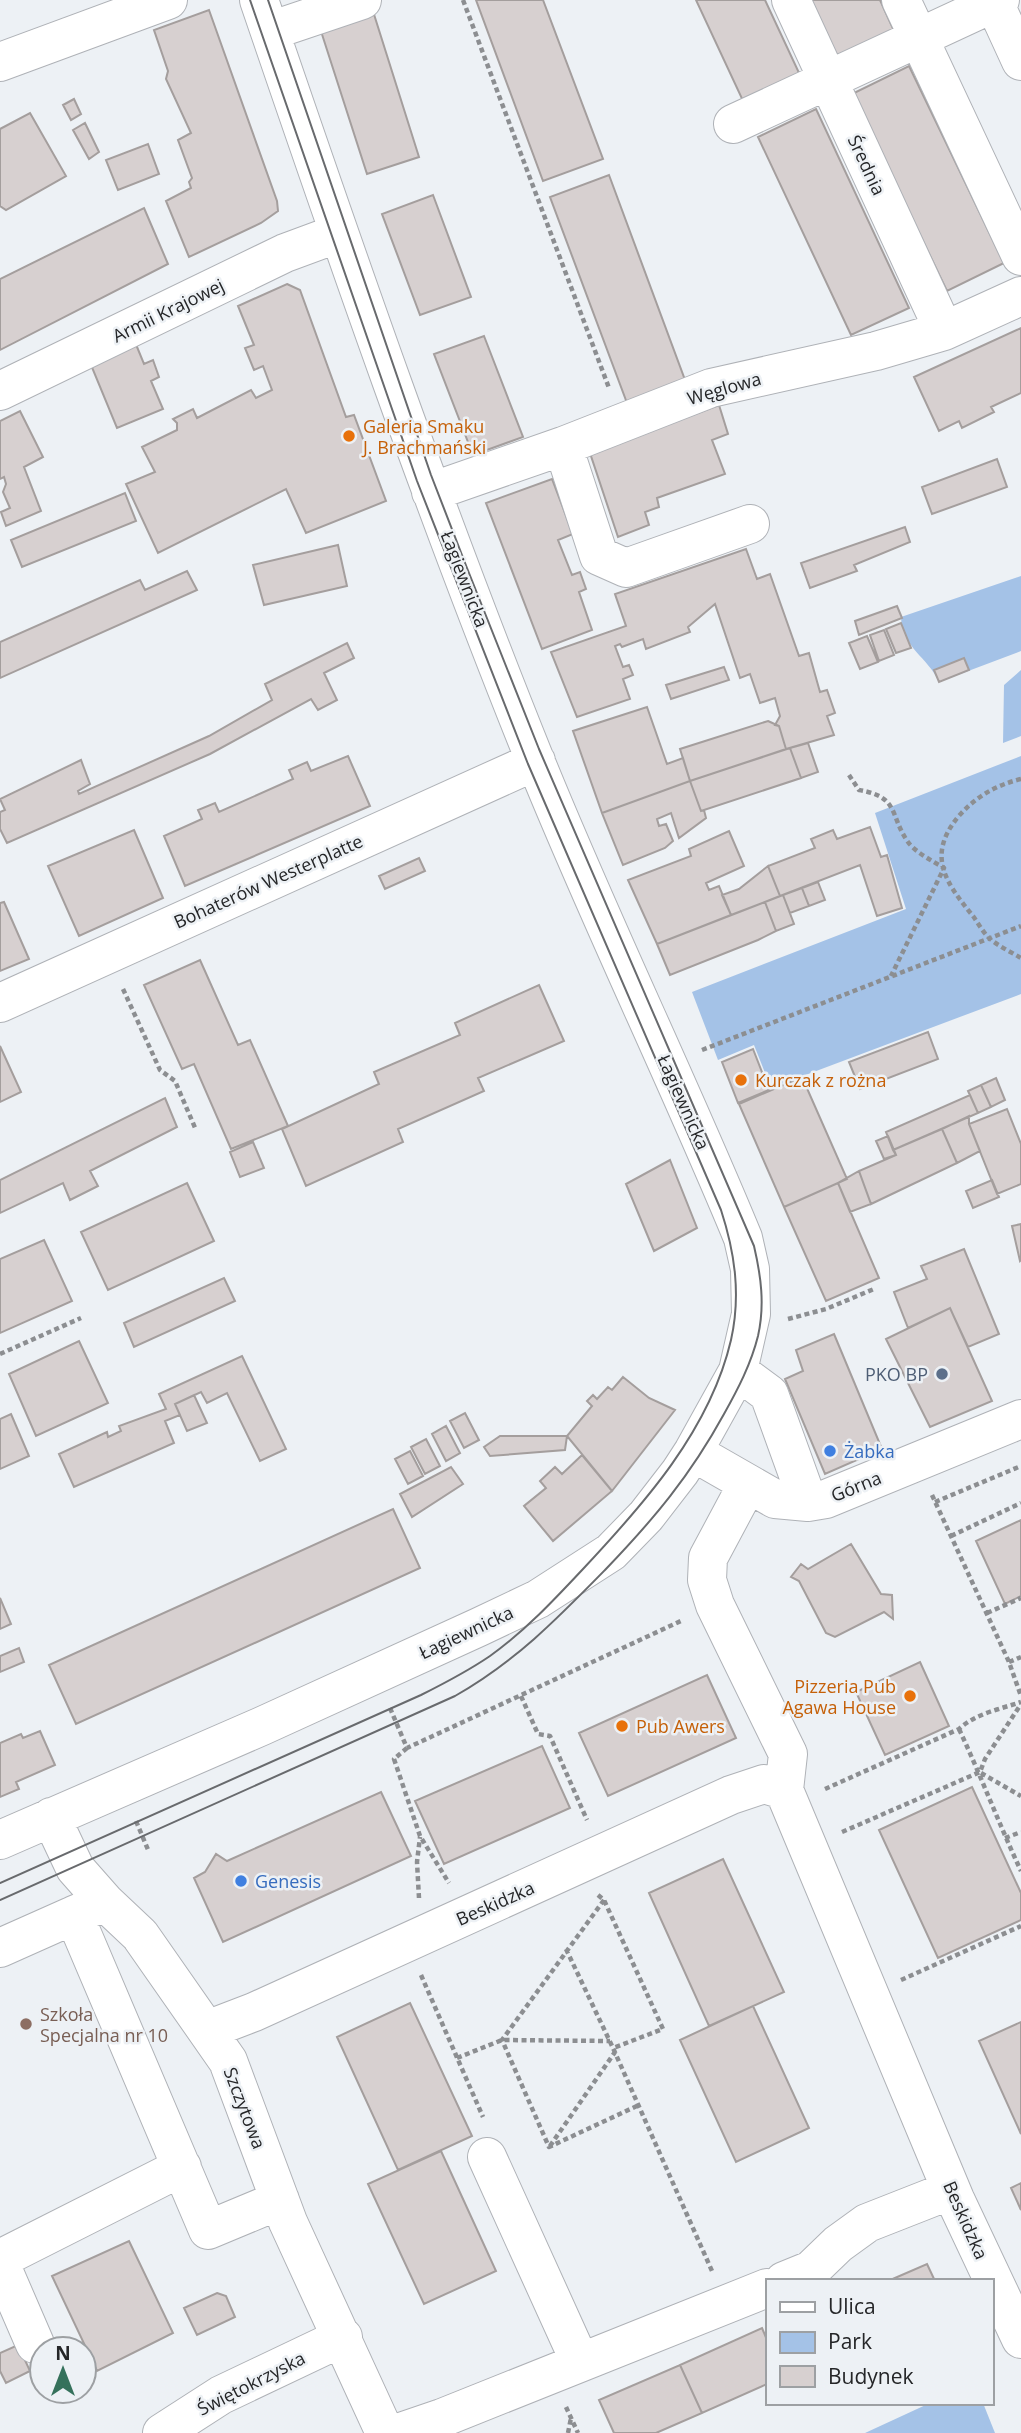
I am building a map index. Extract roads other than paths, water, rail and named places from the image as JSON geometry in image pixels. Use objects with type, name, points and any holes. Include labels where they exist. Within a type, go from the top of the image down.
[{"type":"street","points":[[0,62],[168,0]]},
{"type":"street","points":[[264,16],[362,0]]},
{"type":"street","name":"Średnia","points":[[791,0],[944,331]]},
{"type":"street","points":[[901,0],[1021,256]]},
{"type":"street","points":[[733,124],[996,1],[1021,61]]},
{"type":"street","name":"Łagiewnicka","points":[[0,1840],[275,1720],[538,1599],[611,1552],[646,1516],[693,1452],[737,1371],[751,1314],[750,1269],[743,1238],[536,761],[431,492],[264,16]]},
{"type":"street","name":"Armii Krajowej","points":[[0,391],[285,253],[338,233]]},
{"type":"street","name":"Węglowa","points":[[431,492],[563,446],[711,388],[876,351],[944,331],[1021,296]]},
{"type":"street","points":[[563,446],[600,556],[626,568],[750,524]]},
{"type":"street","name":"Bohaterów Westerplatte","points":[[0,1003],[536,761]]},
{"type":"street","points":[[737,1371],[769,1394],[807,1502]]},
{"type":"street","name":"Górna","points":[[693,1452],[775,1499],[807,1502],[827,1499],[1021,1419]]},
{"type":"street","name":"Beskidzka","points":[[747,1485],[708,1558],[707,1580],[715,1605],[788,1754],[802,1791],[808,1849],[951,2190],[993,2279]]},
{"type":"street","name":"Beskidzka","points":[[207,2030],[254,2012],[731,1794],[764,1784],[802,1791]]},
{"type":"street","name":"Szczytowa","points":[[51,1817],[75,1868],[90,1909],[140,1935],[228,2061],[288,2222],[385,2433]]},
{"type":"street","points":[[0,1948],[90,1909],[181,2167],[208,2230],[280,2200]]},
{"type":"street","points":[[487,2157],[580,2362]]},
{"type":"street","points":[[31,2335],[0,2261],[181,2167]]},
{"type":"street","points":[[790,2279],[811,2270],[838,2244],[867,2223],[951,2190]]},
{"type":"street","name":"Beskidzka","points":[[993,2279],[1021,2339]]},
{"type":"street","points":[[398,2433],[766,2288]]},
{"type":"street","name":"Świętokrzyska","points":[[162,2433],[220,2395],[343,2337]]},
{"type":"tram line","points":[[0,1883],[421,1695],[490,1656],[550,1604],[629,1518],[672,1464],[708,1405],[721,1373],[734,1323],[735,1274],[721,1210],[528,764],[417,481],[250,0]]},
{"type":"tram line","points":[[0,1900],[455,1696],[497,1669],[570,1606],[623,1551],[670,1496],[711,1436],[744,1376],[760,1324],[761,1291],[754,1246],[539,749],[467,568],[431,475],[268,0]]},
{"type":"place","name":"Galeria Smaku J. Brachmański","points":[[349,436]]},
{"type":"place","name":"Kurczak z rożna","points":[[741,1080]]},
{"type":"place","name":"PKO BP","points":[[942,1374]]},
{"type":"place","name":"Żabka","points":[[830,1451]]},
{"type":"place","name":"Pizzeria Pub Agawa House","points":[[910,1696]]},
{"type":"place","name":"Pub Awers","points":[[622,1726]]},
{"type":"place","name":"Genesis","points":[[241,1881]]},
{"type":"place","name":"Szkoła Specjalna nr 10","points":[[26,2024]]}]
